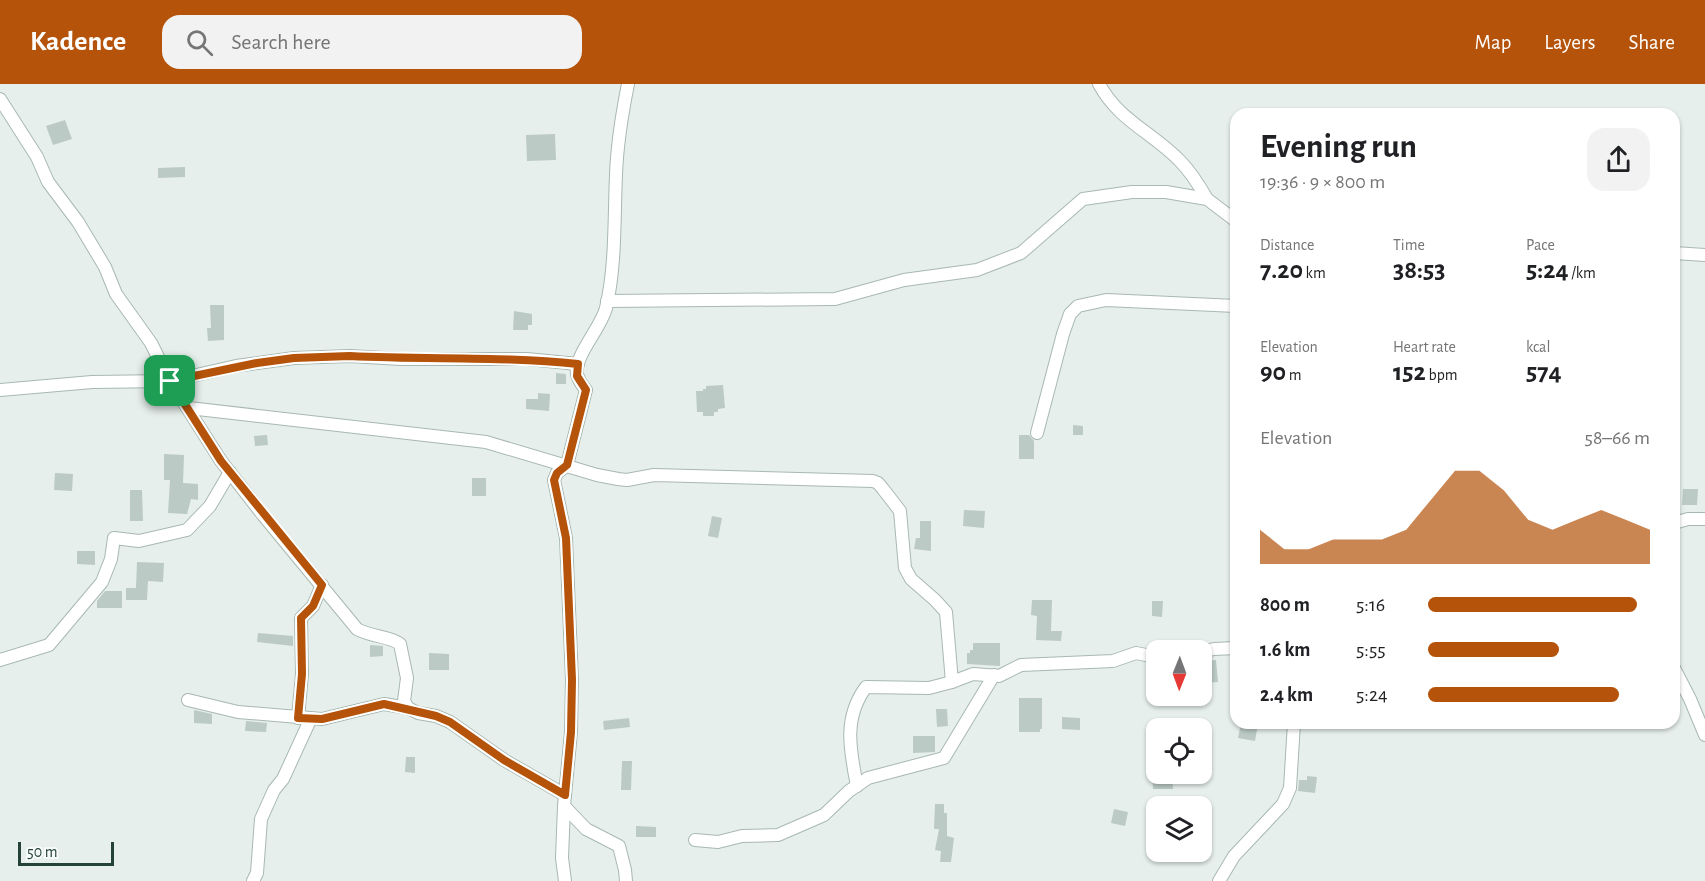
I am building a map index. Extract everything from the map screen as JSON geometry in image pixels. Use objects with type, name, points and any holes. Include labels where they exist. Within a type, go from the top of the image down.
[{"type":"street","points":[[565,881],[562,858],[564,801],[571,732],[572,680],[566,538],[554,480],[557,473],[567,465],[586,390],[577,376],[578,364],[602,322],[608,301],[612,275],[619,134],[628,84]]},
{"type":"street","points":[[1099,84],[1113,106],[1179,160],[1198,184],[1206,199],[1230,217]]},
{"type":"street","points":[[0,99],[37,157],[48,182],[78,222],[100,258],[116,294],[151,343],[170,381],[230,472],[357,629],[375,637],[395,640],[400,644],[407,678],[404,701],[408,708]]},
{"type":"street","points":[[608,301],[835,299],[904,280],[977,270],[1021,253],[1083,199],[1143,192],[1166,192],[1206,199]]},
{"type":"street","points":[[1680,253],[1705,255]]},
{"type":"street","points":[[1037,433],[1063,334],[1070,314],[1078,306],[1106,300],[1230,306]]},
{"type":"street","points":[[0,390],[92,382],[170,381],[236,366],[294,358],[350,356],[401,359],[527,359],[578,364]]},
{"type":"street","points":[[189,408],[486,442],[597,475],[627,480],[654,475],[850,480],[878,483],[900,511],[905,568],[911,579],[946,612],[952,682]]},
{"type":"street","points":[[0,660],[49,645],[102,582],[111,559],[114,538],[139,541],[187,530],[210,506],[230,472]]},
{"type":"street","points":[[1680,522],[1705,519]]},
{"type":"street","points":[[298,718],[302,674],[301,618],[313,606],[322,585]]},
{"type":"street","points":[[1212,650],[1230,648]]},
{"type":"street","points":[[857,786],[849,741],[856,701],[866,687],[929,688],[973,674],[999,676],[1021,665],[1113,661],[1136,653],[1146,655]]},
{"type":"street","points":[[695,840],[718,842],[742,836],[778,835],[824,815],[868,778],[944,758],[994,675]]},
{"type":"street","points":[[1680,680],[1705,735]]},
{"type":"street","points":[[188,700],[238,712],[298,718],[322,719],[384,704],[436,716],[450,722],[564,801],[586,829],[619,846],[623,879]]},
{"type":"street","points":[[254,881],[257,873],[261,819],[274,790],[283,779],[311,718]]},
{"type":"street","points":[[1219,881],[1234,856],[1283,804],[1287,796],[1290,788],[1294,729]]},
{"type":"building","points":[[65,120],[72,139],[53,145],[46,126]]},
{"type":"building","points":[[555,134],[556,160],[527,161],[526,135]]},
{"type":"building","points":[[185,167],[185,177],[158,178],[158,168]]},
{"type":"building","points":[[210,305],[224,305],[224,340],[208,341],[207,328],[211,328]]},
{"type":"building","points":[[514,311],[532,314],[532,325],[528,325],[528,330],[513,330]]},
{"type":"building","points":[[556,373],[566,374],[566,384],[556,384]]},
{"type":"building","points":[[723,385],[725,408],[718,409],[718,412],[714,412],[714,416],[703,416],[703,412],[697,412],[696,391],[703,391],[706,386]]},
{"type":"building","points":[[538,393],[550,394],[549,411],[526,409],[526,399],[538,399]]},
{"type":"building","points":[[1073,425],[1083,426],[1083,435],[1073,435]]},
{"type":"building","points":[[267,435],[268,445],[255,446],[254,436]]},
{"type":"building","points":[[1019,435],[1029,435],[1034,441],[1034,459],[1019,459]]},
{"type":"building","points":[[164,454],[184,455],[183,483],[198,484],[198,500],[191,499],[187,514],[168,513],[170,480],[164,480]]},
{"type":"building","points":[[55,473],[73,474],[72,491],[54,490]]},
{"type":"building","points":[[472,478],[486,478],[486,496],[472,496]]},
{"type":"building","points":[[1683,489],[1698,489],[1697,505],[1682,505]]},
{"type":"building","points":[[130,490],[142,490],[143,521],[130,521]]},
{"type":"building","points":[[964,510],[985,511],[984,528],[963,526]]},
{"type":"building","points":[[712,516],[722,518],[718,538],[708,536]]},
{"type":"building","points":[[920,521],[931,521],[931,551],[914,549],[916,538],[920,538]]},
{"type":"building","points":[[77,551],[95,551],[95,565],[77,564]]},
{"type":"building","points":[[137,562],[164,563],[163,582],[148,581],[147,600],[126,600],[126,588],[136,588]]},
{"type":"building","points":[[105,591],[122,591],[122,608],[97,608],[97,601]]},
{"type":"building","points":[[1032,600],[1052,600],[1051,631],[1062,631],[1061,641],[1036,640],[1037,616],[1031,615]]},
{"type":"building","points":[[1152,601],[1163,601],[1162,617],[1152,616]]},
{"type":"building","points":[[258,633],[293,636],[293,646],[257,642]]},
{"type":"building","points":[[973,643],[1000,643],[1000,666],[967,664],[967,653],[973,650]]},
{"type":"building","points":[[370,645],[383,646],[383,656],[370,657]]},
{"type":"building","points":[[429,653],[449,654],[449,670],[429,670]]},
{"type":"building","points":[[1212,660],[1216,660],[1218,682],[1212,682]]},
{"type":"building","points":[[1019,698],[1042,698],[1042,729],[1040,732],[1019,732]]},
{"type":"building","points":[[936,709],[947,709],[948,726],[937,727]]},
{"type":"building","points":[[194,710],[212,714],[212,724],[194,723]]},
{"type":"building","points":[[1062,717],[1080,718],[1080,730],[1062,729]]},
{"type":"building","points":[[629,718],[630,727],[604,730],[603,721]]},
{"type":"building","points":[[246,721],[267,723],[266,732],[245,731]]},
{"type":"building","points":[[1240,729],[1257,729],[1255,741],[1238,738]]},
{"type":"building","points":[[913,736],[935,736],[935,752],[913,753]]},
{"type":"building","points":[[406,757],[415,757],[415,773],[405,772]]},
{"type":"building","points":[[622,761],[632,761],[631,790],[621,790]]},
{"type":"building","points":[[1307,776],[1317,777],[1315,793],[1298,791],[1299,780],[1307,780]]},
{"type":"building","points":[[1153,784],[1173,784],[1173,789],[1153,789]]},
{"type":"building","points":[[935,804],[944,804],[944,813],[947,813],[947,836],[954,838],[951,862],[940,862],[941,851],[935,850],[939,829],[934,829]]},
{"type":"building","points":[[1114,809],[1128,812],[1125,826],[1111,823]]},
{"type":"building","points":[[636,826],[656,827],[656,837],[636,837]]},
{"type":"route","points":[[350,356],[401,359],[527,359],[578,364],[577,376],[586,390],[567,465],[557,473],[554,480],[566,538],[572,680],[571,732],[565,795],[504,760],[450,722],[436,716],[384,704],[322,719],[298,718],[302,674],[301,618],[313,606],[322,585],[221,461],[170,381],[236,366],[294,358],[350,356]]}]
